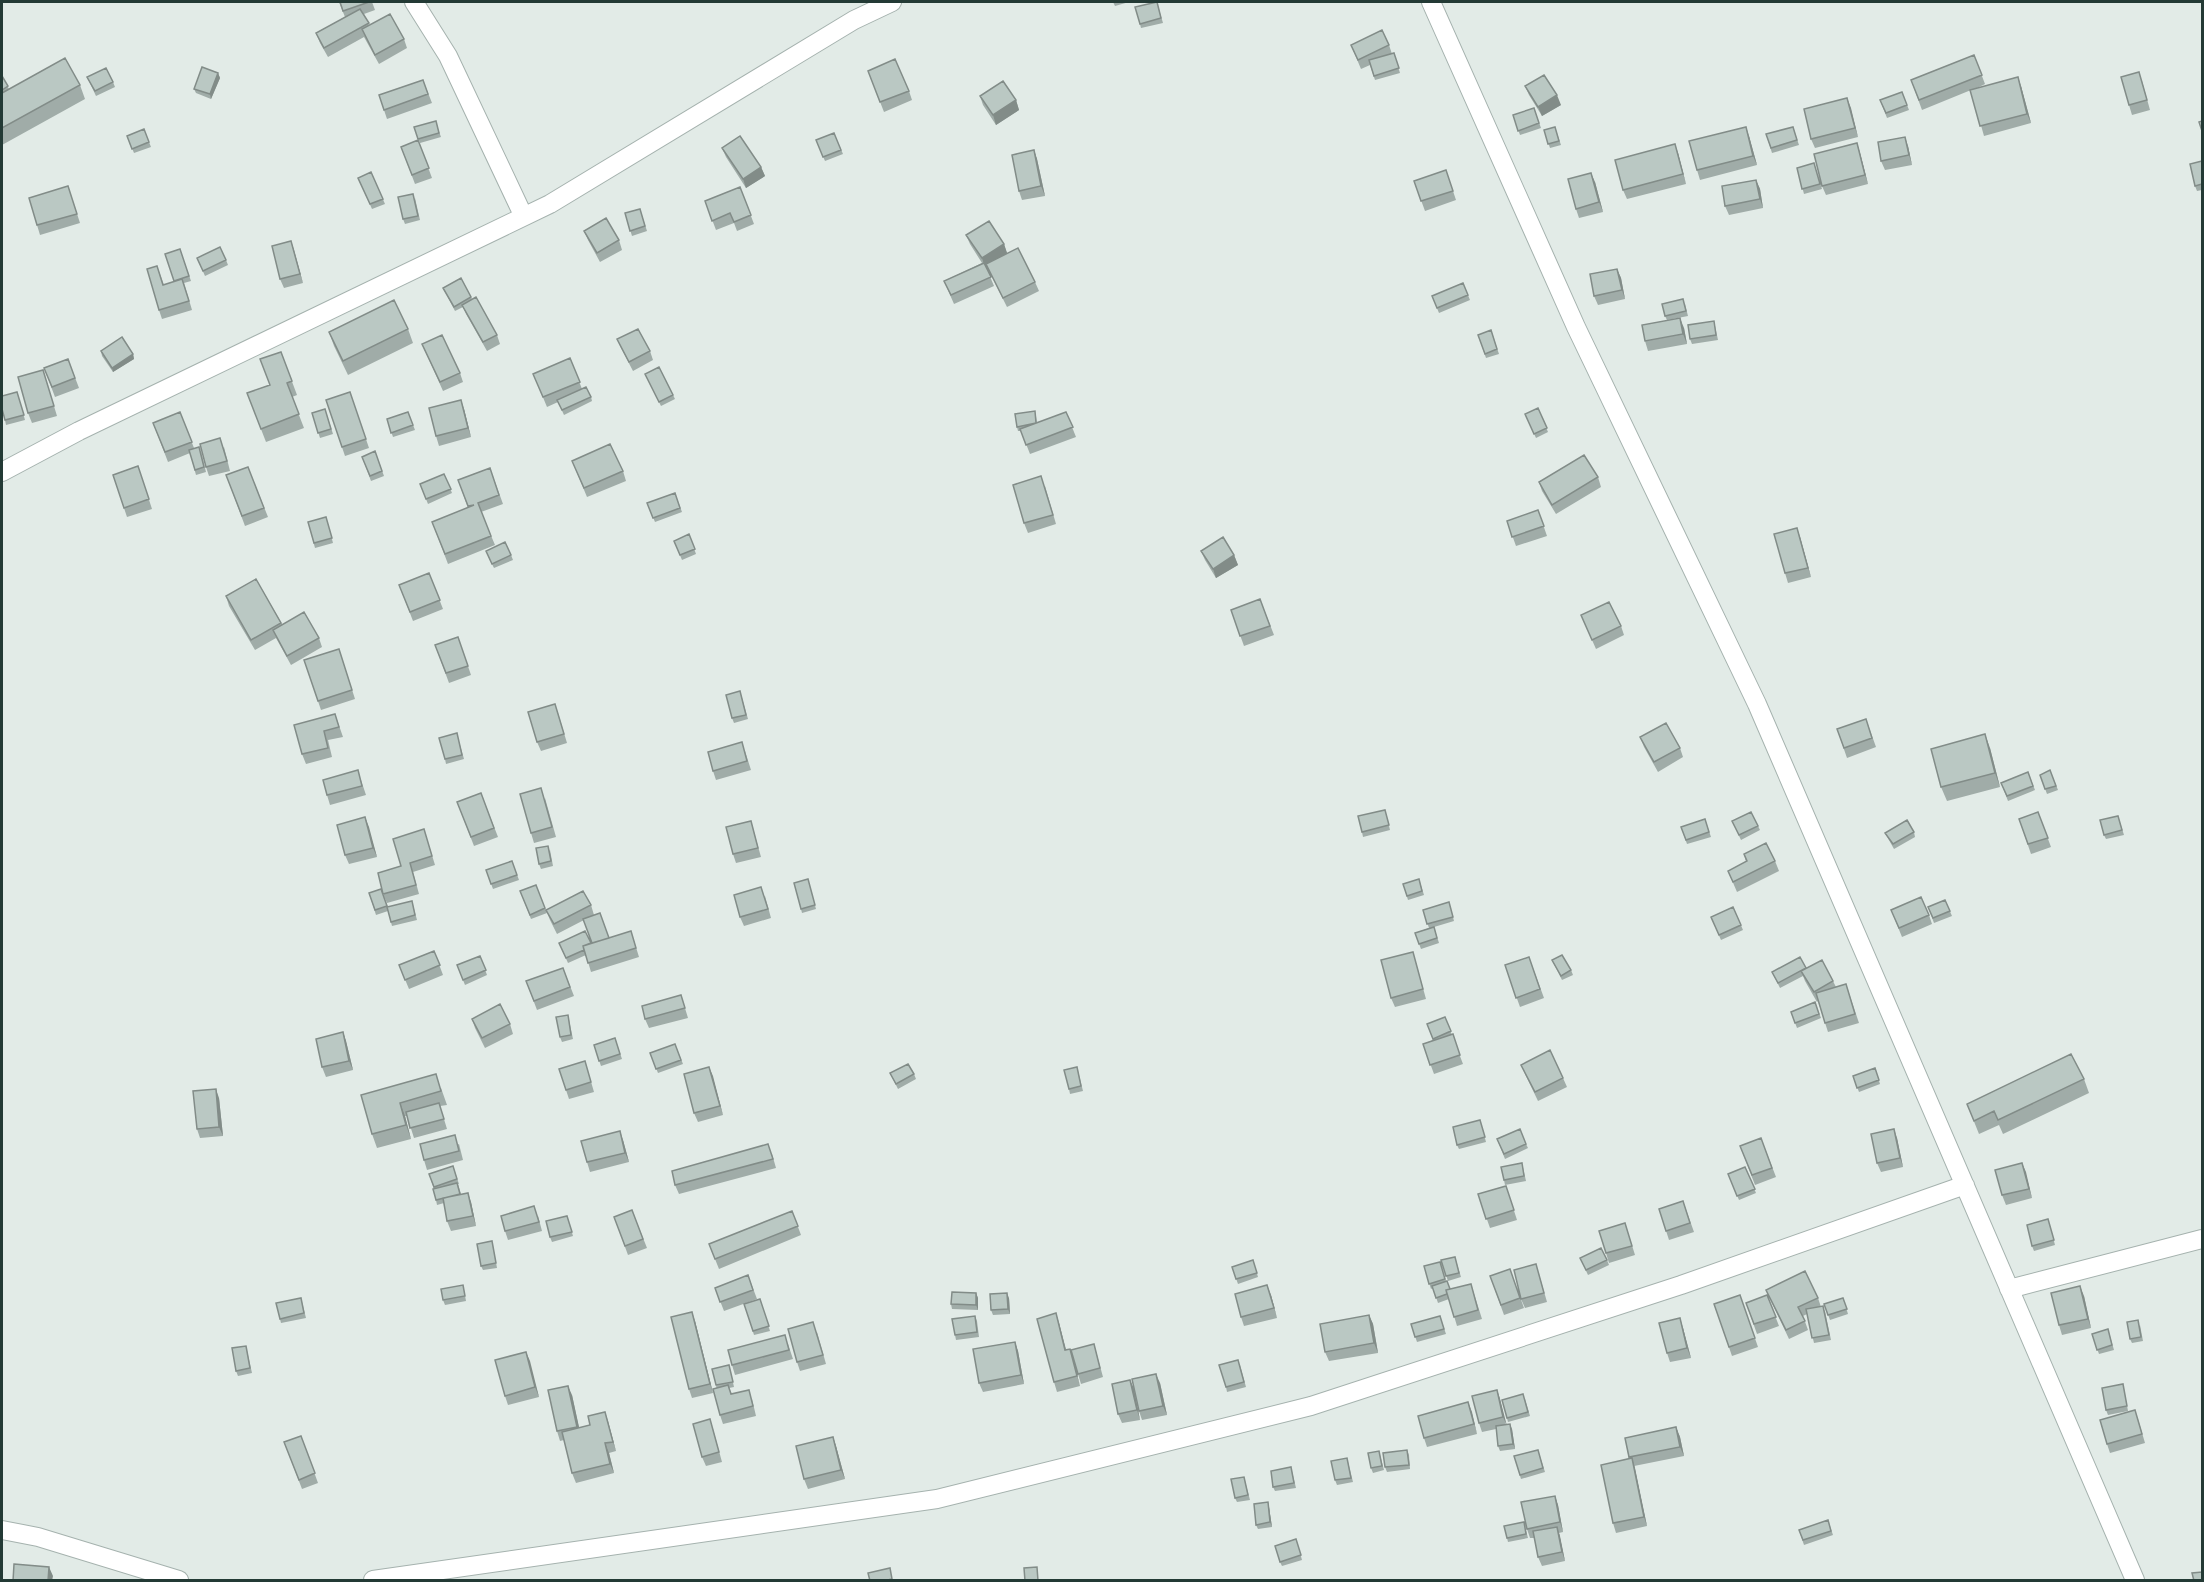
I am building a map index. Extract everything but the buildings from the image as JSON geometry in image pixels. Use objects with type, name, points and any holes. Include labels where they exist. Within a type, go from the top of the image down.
[{"type":"street","points":[[414,2],[448,56],[523,215]]},
{"type":"street","points":[[2,472],[79,431],[523,215],[550,204],[855,20],[892,2]]},
{"type":"street","points":[[1431,2],[1576,327],[1758,704],[2134,1581]]},
{"type":"street","points":[[373,1581],[937,1499],[982,1488],[1311,1406],[1681,1286],[1965,1185]]},
{"type":"street","points":[[2009,1289],[2202,1239]]},
{"type":"street","points":[[2,1530],[38,1537],[179,1581]]}]
